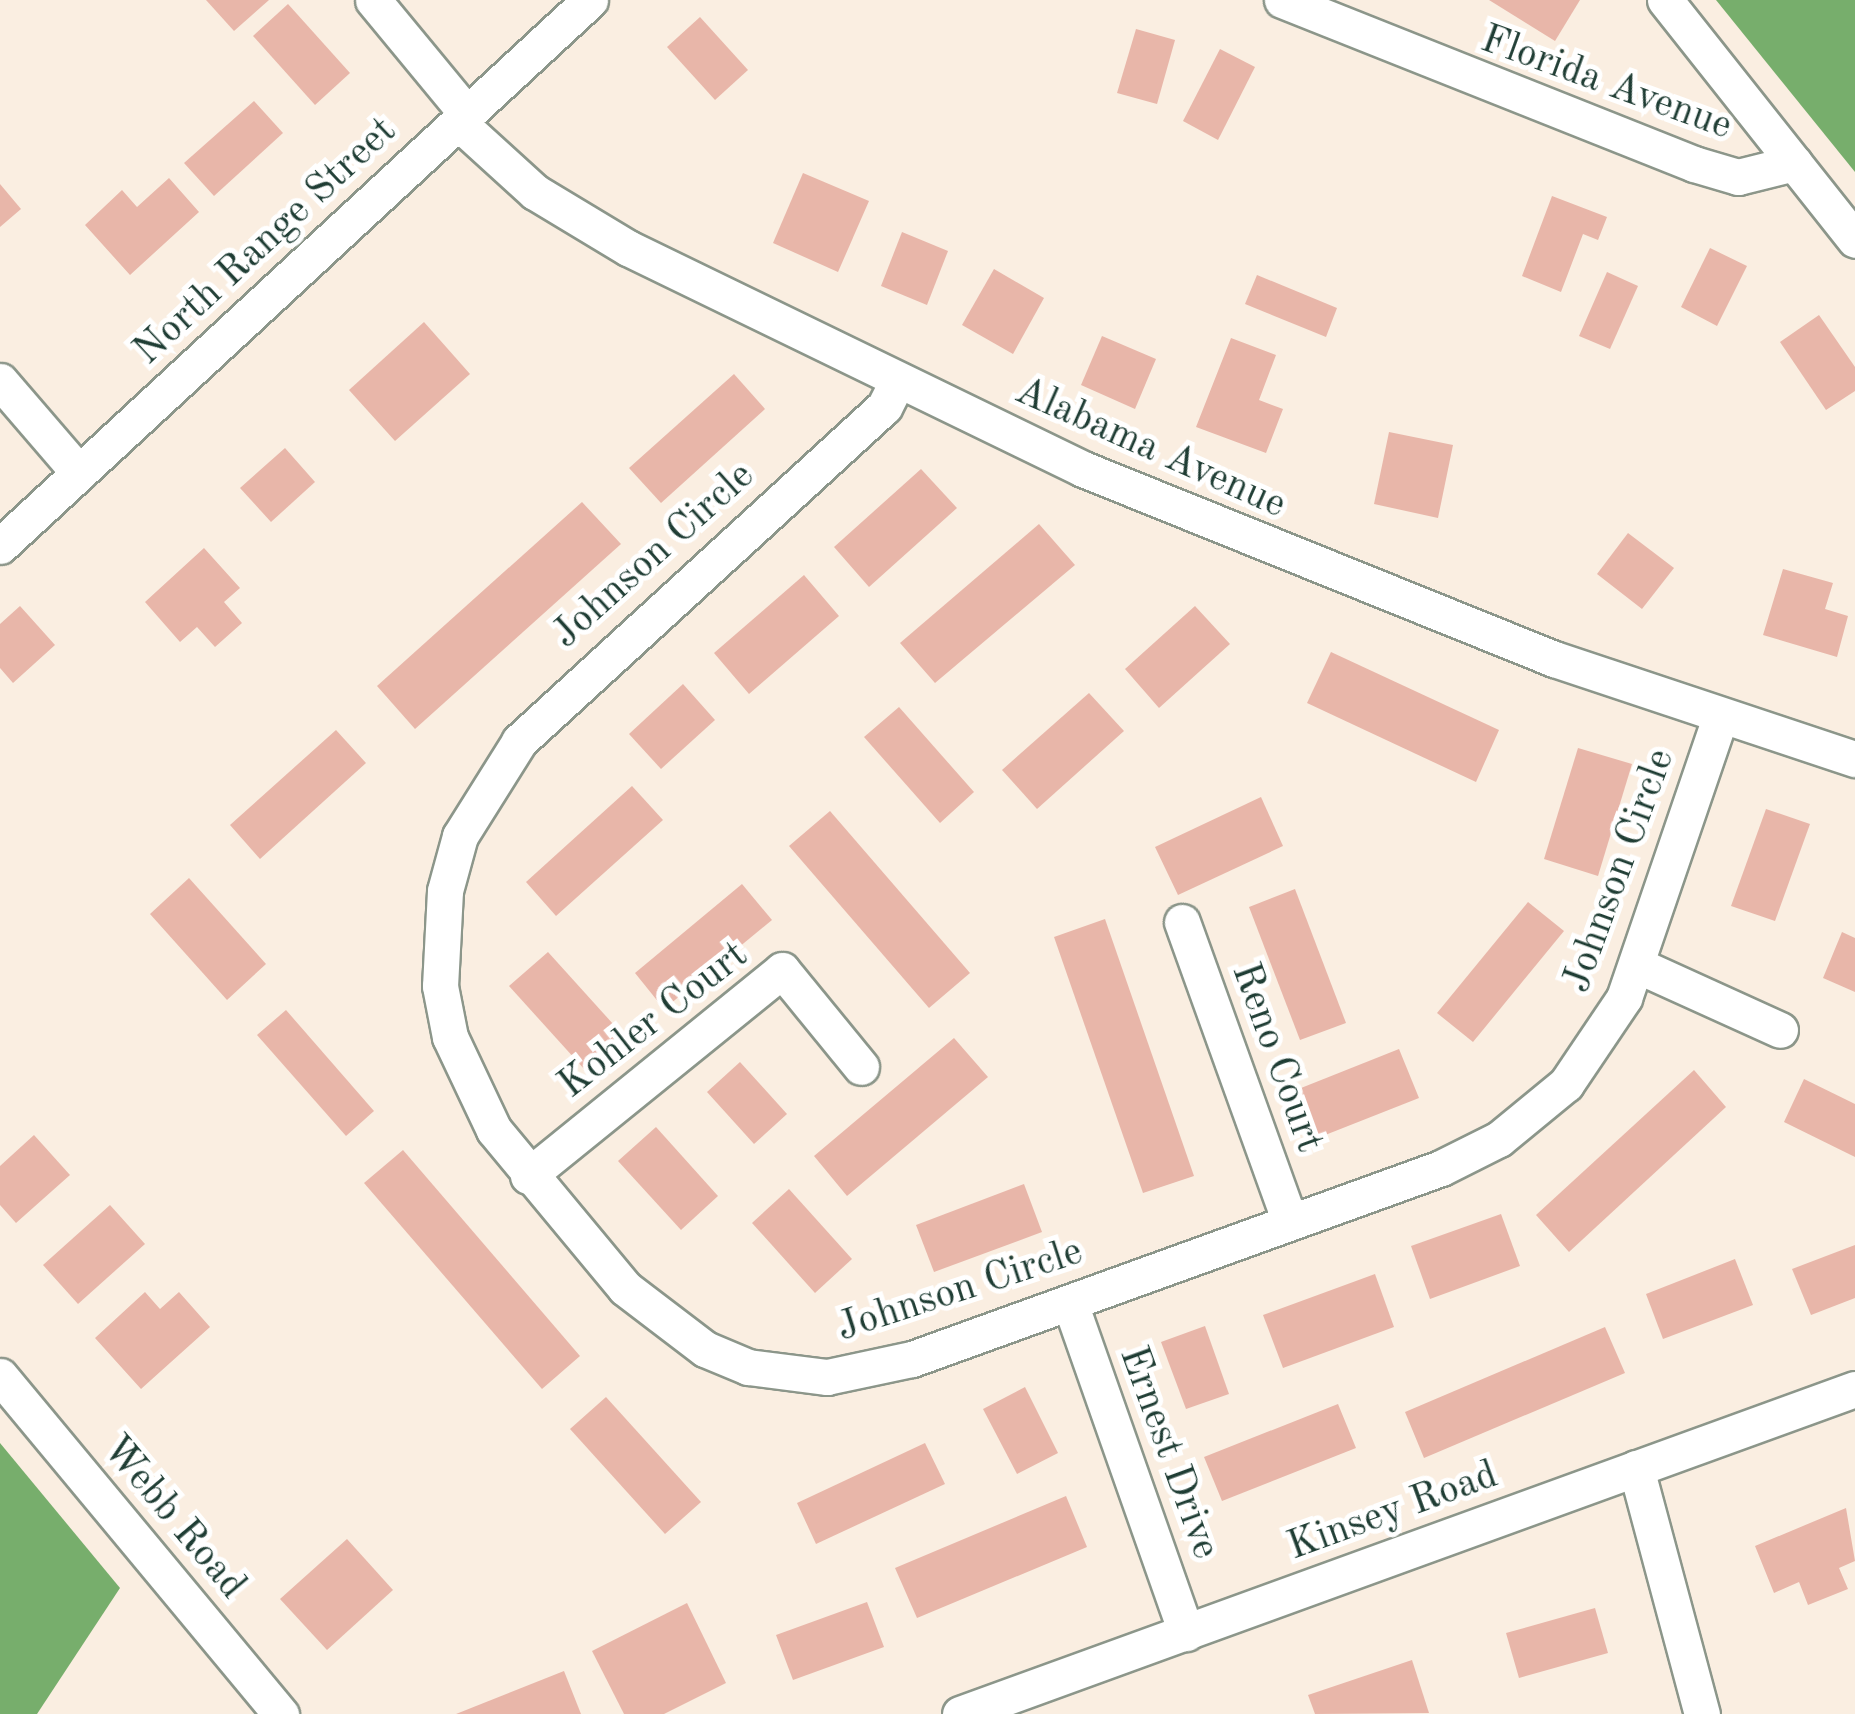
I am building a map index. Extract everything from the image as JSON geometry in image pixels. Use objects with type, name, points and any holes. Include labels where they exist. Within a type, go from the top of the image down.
[{"type":"street","name":"Alabama Avenue","points":[[373,0],[462,118],[536,192],[628,248],[896,382],[1356,584],[1720,717],[1855,759]]},
{"type":"street","name":"North Range Street","points":[[0,546],[590,0]]},
{"type":"street","name":"Florida Avenue","points":[[1282,0],[1694,164],[1738,177],[1794,163]]},
{"type":"street","points":[[1665,0],[1855,240]]},
{"type":"street","points":[[0,381],[79,473]]},
{"type":"street","name":"Johnson Circle","points":[[896,382],[884,408],[566,693],[519,742],[460,836],[440,935],[447,1020],[468,1085],[528,1176],[667,1323],[705,1349],[786,1376],[912,1359],[1441,1168],[1538,1112],[1609,1027],[1637,965],[1720,717]]},
{"type":"street","name":"Reno Court","points":[[1182,922],[1290,1222]]},
{"type":"street","points":[[1637,965],[1780,1030]]},
{"type":"street","name":"Kohler Court","points":[[528,1176],[782,970],[861,1067]]},
{"type":"street","name":"Ernest Drive","points":[[1070,1303],[1186,1633]]},
{"type":"street","name":"Webb Road","points":[[0,1376],[281,1714]]},
{"type":"street","name":"Kinsey Road","points":[[960,1714],[1855,1389]]},
{"type":"street","points":[[1636,1468],[1702,1714]]},
{"type":"green space","points":[[1716,0],[1855,0],[1855,172]]},
{"type":"green space","points":[[0,1443],[120,1588],[37,1714],[0,1714]]},
{"type":"building","points":[[206,0],[269,0],[234,31]]},
{"type":"building","points":[[1489,0],[1580,0],[1555,41]]},
{"type":"building","points":[[288,4],[350,73],[315,105],[253,36]]},
{"type":"building","points":[[700,17],[748,70],[715,100],[667,47]]},
{"type":"building","points":[[1136,29],[1175,40],[1157,104],[1117,93]]},
{"type":"building","points":[[1220,49],[1255,67],[1218,140],[1183,121]]},
{"type":"building","points":[[254,101],[283,133],[214,196],[184,163]]},
{"type":"building","points":[[803,173],[869,201],[838,272],[773,243]]},
{"type":"building","points":[[169,178],[199,212],[130,275],[85,225],[122,190],[137,207]]},
{"type":"building","points":[[0,184],[21,209],[0,227]]},
{"type":"building","points":[[1552,196],[1607,217],[1598,240],[1583,234],[1561,292],[1522,276]]},
{"type":"building","points":[[902,232],[948,251],[927,305],[881,286]]},
{"type":"building","points":[[1710,248],[1747,266],[1717,326],[1681,307]]},
{"type":"building","points":[[994,269],[1044,298],[1013,354],[962,325]]},
{"type":"building","points":[[1607,272],[1638,286],[1610,349],[1579,336]]},
{"type":"building","points":[[1257,275],[1337,308],[1326,337],[1245,304]]},
{"type":"building","points":[[1819,315],[1855,367],[1855,391],[1826,410],[1780,342]]},
{"type":"building","points":[[424,322],[470,374],[395,441],[349,390]]},
{"type":"building","points":[[1102,336],[1156,359],[1135,409],[1081,385]]},
{"type":"building","points":[[1231,338],[1276,355],[1259,400],[1283,409],[1266,453],[1196,427]]},
{"type":"building","points":[[734,374],[765,409],[661,503],[629,468]]},
{"type":"building","points":[[1389,432],[1453,445],[1438,518],[1374,504]]},
{"type":"building","points":[[285,448],[315,482],[271,522],[240,488]]},
{"type":"building","points":[[921,469],[957,508],[869,587],[834,547]]},
{"type":"building","points":[[582,502],[621,544],[415,729],[377,686]]},
{"type":"building","points":[[1039,524],[1075,565],[935,683],[900,643]]},
{"type":"building","points":[[1628,533],[1674,568],[1642,609],[1597,574]]},
{"type":"building","points":[[204,548],[240,588],[224,602],[242,623],[215,647],[197,627],[180,642],[145,602]]},
{"type":"building","points":[[1783,569],[1833,583],[1825,609],[1848,616],[1837,657],[1763,635]]},
{"type":"building","points":[[804,575],[839,616],[749,694],[714,653]]},
{"type":"building","points":[[20,606],[55,645],[13,683],[0,668],[0,624]]},
{"type":"building","points":[[1195,606],[1230,644],[1159,708],[1125,669]]},
{"type":"building","points":[[1331,652],[1499,730],[1476,782],[1307,703]]},
{"type":"building","points":[[683,684],[715,720],[661,769],[629,734]]},
{"type":"building","points":[[1089,693],[1124,731],[1037,809],[1002,770]]},
{"type":"building","points":[[899,707],[974,792],[940,823],[864,737]]},
{"type":"building","points":[[336,730],[366,763],[260,859],[230,825]]},
{"type":"building","points":[[1578,748],[1632,764],[1598,876],[1544,859]]},
{"type":"building","points":[[632,786],[663,820],[556,916],[526,882]]},
{"type":"building","points":[[1261,797],[1283,846],[1178,895],[1155,847]]},
{"type":"building","points":[[1766,809],[1810,824],[1775,921],[1731,906]]},
{"type":"building","points":[[830,811],[970,973],[929,1008],[789,846]]},
{"type":"building","points":[[189,878],[266,964],[227,1000],[150,914]]},
{"type":"building","points":[[742,884],[772,920],[664,1009],[635,973]]},
{"type":"building","points":[[1295,889],[1346,1023],[1300,1040],[1249,907]]},
{"type":"building","points":[[1528,902],[1564,931],[1473,1042],[1437,1013]]},
{"type":"building","points":[[1105,919],[1194,1176],[1143,1193],[1054,937]]},
{"type":"building","points":[[1842,932],[1855,938],[1855,992],[1823,978]]},
{"type":"building","points":[[548,952],[623,1035],[585,1070],[509,986]]},
{"type":"building","points":[[286,1010],[374,1111],[346,1136],[257,1035]]},
{"type":"building","points":[[954,1038],[988,1077],[847,1196],[814,1156]]},
{"type":"building","points":[[1399,1049],[1419,1098],[1310,1141],[1291,1092]]},
{"type":"building","points":[[740,1062],[787,1114],[754,1144],[707,1092]]},
{"type":"building","points":[[1694,1070],[1726,1107],[1569,1252],[1536,1215]]},
{"type":"building","points":[[1804,1079],[1855,1104],[1855,1157],[1784,1122]]},
{"type":"building","points":[[656,1127],[718,1196],[681,1230],[618,1161]]},
{"type":"building","points":[[34,1135],[70,1175],[16,1223],[0,1205],[0,1166]]},
{"type":"building","points":[[403,1150],[580,1356],[542,1389],[364,1183]]},
{"type":"building","points":[[1024,1184],[1042,1232],[934,1272],[916,1225]]},
{"type":"building","points":[[789,1189],[852,1259],[815,1293],[752,1223]]},
{"type":"building","points":[[110,1205],[145,1244],[78,1304],[43,1265]]},
{"type":"building","points":[[1501,1214],[1520,1266],[1430,1299],[1411,1246]]},
{"type":"building","points":[[1855,1245],[1855,1298],[1811,1315],[1792,1269]]},
{"type":"building","points":[[1735,1259],[1753,1305],[1663,1339],[1646,1294]]},
{"type":"building","points":[[1375,1274],[1394,1327],[1283,1368],[1263,1315]]},
{"type":"building","points":[[145,1292],[160,1309],[179,1292],[210,1327],[141,1389],[95,1338]]},
{"type":"building","points":[[1205,1326],[1229,1394],[1186,1409],[1161,1342]]},
{"type":"building","points":[[1605,1327],[1625,1373],[1424,1458],[1405,1412]]},
{"type":"building","points":[[1025,1387],[1058,1453],[1017,1474],[983,1409]]},
{"type":"building","points":[[606,1397],[701,1502],[665,1534],[570,1429]]},
{"type":"building","points":[[1338,1404],[1356,1448],[1222,1501],[1204,1457]]},
{"type":"building","points":[[925,1443],[945,1484],[816,1544],[797,1503]]},
{"type":"building","points":[[1066,1496],[1087,1547],[917,1618],[895,1568]]},
{"type":"building","points":[[1846,1508],[1855,1561],[1839,1568],[1848,1589],[1808,1605],[1799,1582],[1774,1593],[1755,1546]]},
{"type":"building","points":[[347,1539],[393,1590],[327,1650],[280,1599]]},
{"type":"building","points":[[867,1602],[884,1647],[793,1680],[776,1635]]},
{"type":"building","points":[[687,1603],[726,1683],[664,1714],[624,1714],[592,1651]]},
{"type":"building","points":[[1595,1608],[1608,1653],[1519,1678],[1506,1633]]},
{"type":"building","points":[[1412,1660],[1429,1713],[1315,1714],[1308,1695]]},
{"type":"building","points":[[564,1671],[581,1714],[456,1714]]}]
